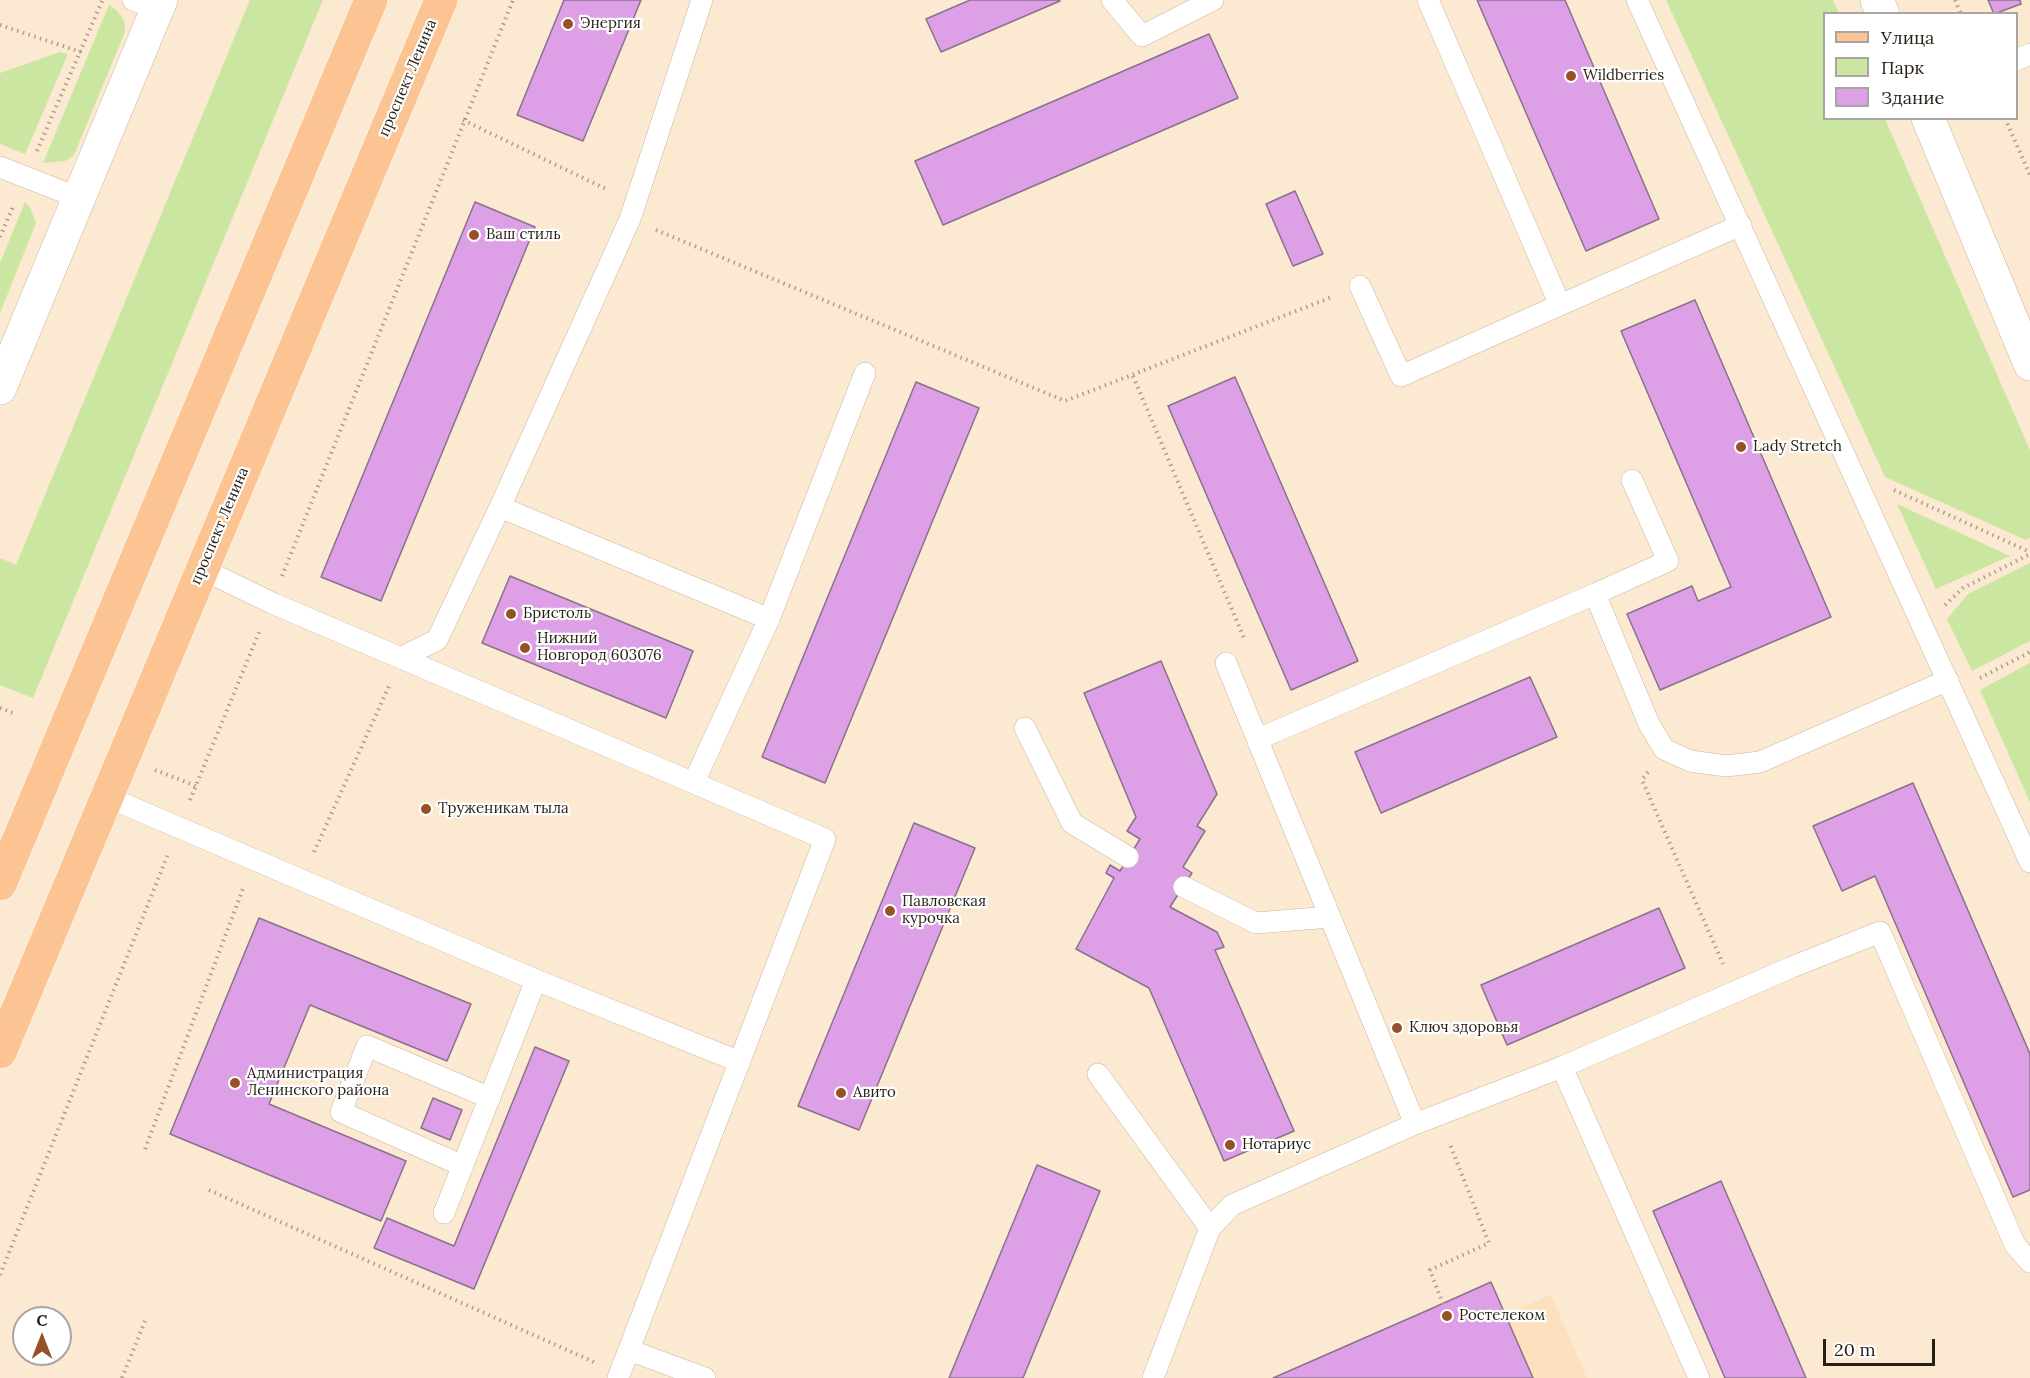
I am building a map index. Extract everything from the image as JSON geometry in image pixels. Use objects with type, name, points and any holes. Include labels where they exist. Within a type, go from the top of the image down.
[{"type":"main road","points":[[0,884],[371,0]]},
{"type":"main road","name":"проспект Ленина","points":[[0,1052],[105,796],[441,0]]},
{"type":"street","points":[[0,388],[79,198],[151,3]]},
{"type":"street","points":[[1929,120],[2030,364]]},
{"type":"lane","points":[[402,657],[438,640],[500,507],[630,219],[702,0]]},
{"type":"lane","points":[[1112,0],[1142,36],[1213,0]]},
{"type":"lane","points":[[1428,0],[1560,305]]},
{"type":"lane","points":[[1637,0],[2030,862]]},
{"type":"lane","points":[[0,167],[79,198]]},
{"type":"lane","points":[[1360,286],[1401,376],[1740,225]]},
{"type":"lane","points":[[694,782],[769,620],[865,373]]},
{"type":"lane","points":[[1258,738],[1668,561],[1632,480]]},
{"type":"lane","points":[[500,507],[769,620]]},
{"type":"lane","points":[[202,569],[272,603],[825,839],[619,1376]]},
{"type":"lane","points":[[1595,594],[1648,724],[1664,749],[1690,761],[1726,766],[1760,762],[1948,680]]},
{"type":"lane","points":[[1227,663],[1415,1124]]},
{"type":"lane","points":[[1025,728],[1072,823],[1128,857]]},
{"type":"lane","points":[[105,796],[536,980],[740,1062]]},
{"type":"lane","points":[[1184,887],[1256,923],[1330,917]]},
{"type":"lane","points":[[1153,1378],[1210,1228],[1232,1205],[1415,1124],[1562,1067],[1880,932],[2015,1245],[2030,1262]]},
{"type":"lane","points":[[444,1213],[536,980]]},
{"type":"lane","points":[[463,1166],[341,1112],[367,1046],[490,1098]]},
{"type":"lane","points":[[1562,1067],[1699,1378]]},
{"type":"lane","points":[[1098,1074],[1210,1228]]},
{"type":"lane","points":[[629,1350],[705,1378]]},
{"type":"path","points":[[0,237],[102,0]]},
{"type":"path","points":[[0,1275],[513,0]]},
{"type":"path","points":[[0,25],[81,52]]},
{"type":"path","points":[[463,120],[622,196],[630,219],[1065,401],[1360,286]]},
{"type":"path","points":[[2006,120],[2030,175]]},
{"type":"path","points":[[1133,376],[1245,640]]},
{"type":"path","points":[[1853,472],[2030,553]]},
{"type":"path","points":[[1923,626],[1962,588],[2030,553]]},
{"type":"path","points":[[1948,680],[1966,684],[2030,652]]},
{"type":"path","points":[[302,880],[402,657]]},
{"type":"path","points":[[0,708],[13,713]]},
{"type":"path","points":[[1664,749],[1642,780],[1736,992]]},
{"type":"path","points":[[148,768],[196,786]]},
{"type":"path","points":[[145,1149],[253,861]]},
{"type":"path","points":[[1438,1115],[1489,1243],[1430,1270],[1443,1304]]},
{"type":"path","points":[[208,1190],[619,1376]]},
{"type":"path","points":[[122,1378],[146,1321]]},
{"type":"shaded area","points":[[1491,1282],[1505,1314],[1551,1295],[1587,1378],[1273,1378]]},
{"type":"green space","points":[[250,0],[323,0],[33,698],[0,685],[0,558],[16,565]]},
{"type":"green space","points":[[1666,0],[1833,0],[1839,12],[1823,12],[1823,120],[1885,120],[2030,450],[2030,538],[2026,540],[1885,477]]},
{"type":"green space","points":[[109,5],[122,16],[125,32],[74,155],[65,161],[43,163]]},
{"type":"green space","points":[[60,52],[68,54],[25,154],[0,144],[0,73]]},
{"type":"green space","points":[[25,202],[30,207],[36,223],[0,313],[0,263]]},
{"type":"green space","points":[[1897,504],[2010,556],[1936,589]]},
{"type":"green space","points":[[2030,563],[2030,641],[1972,671],[1947,619],[1968,594]]},
{"type":"green space","points":[[2030,663],[2030,802],[1980,690]]},
{"type":"building","points":[[564,0],[641,0],[583,141],[517,115]]},
{"type":"building","points":[[970,0],[1060,1],[941,52],[926,19]]},
{"type":"building","points":[[1477,0],[1565,0],[1659,219],[1586,251]]},
{"type":"building","points":[[1988,0],[2020,0],[2021,4],[1993,12]]},
{"type":"building","points":[[1209,34],[1238,98],[943,225],[915,161]]},
{"type":"building","points":[[1295,191],[1323,254],[1293,266],[1266,204]]},
{"type":"building","points":[[475,202],[535,227],[381,601],[321,577]]},
{"type":"building","points":[[1695,300],[1831,617],[1660,690],[1627,614],[1692,586],[1698,601],[1731,587],[1621,331]]},
{"type":"building","points":[[1235,377],[1358,661],[1291,690],[1168,406]]},
{"type":"building","points":[[916,382],[979,408],[825,783],[762,757]]},
{"type":"building","points":[[510,576],[693,651],[666,718],[482,643]]},
{"type":"building","points":[[1161,661],[1217,794],[1197,826],[1205,831],[1183,867],[1192,873],[1170,907],[1217,932],[1224,947],[1215,950],[1294,1131],[1224,1161],[1149,988],[1076,949],[1114,878],[1106,873],[1110,865],[1120,871],[1140,839],[1127,831],[1136,817],[1084,693]]},
{"type":"building","points":[[1530,677],[1557,737],[1381,813],[1355,752]]},
{"type":"building","points":[[1913,783],[2030,1054],[2030,1190],[2013,1197],[1875,876],[1842,891],[1813,826]]},
{"type":"building","points":[[914,823],[975,848],[859,1130],[798,1106]]},
{"type":"building","points":[[1659,908],[1685,968],[1507,1045],[1481,985]]},
{"type":"building","name":"Администрация Ленинского района","points":[[259,918],[471,1004],[447,1061],[310,1005],[269,1104],[406,1161],[381,1221],[170,1134]]},
{"type":"building","points":[[535,1047],[569,1061],[474,1289],[374,1248],[387,1218],[454,1246]]},
{"type":"building","points":[[433,1098],[462,1110],[450,1140],[421,1128]]},
{"type":"building","points":[[1037,1165],[1100,1191],[1023,1378],[949,1378]]},
{"type":"building","points":[[1721,1181],[1806,1378],[1725,1378],[1653,1211]]},
{"type":"building","points":[[1491,1282],[1533,1378],[1273,1378],[1426,1311]]},
{"type":"place","name":"Энергия","points":[[568,24]]},
{"type":"place","name":"Wildberries","points":[[1571,76]]},
{"type":"place","name":"Ваш стиль","points":[[474,235]]},
{"type":"place","name":"Lady Stretch","points":[[1741,447]]},
{"type":"place","name":"Бристоль","points":[[511,614]]},
{"type":"place","name":"Нижний Новгород 603076","points":[[525,648]]},
{"type":"place","name":"Труженикам тыла","points":[[426,809]]},
{"type":"place","name":"Павловская курочка","points":[[890,911]]},
{"type":"place","name":"Ключ здоровья","points":[[1397,1028]]},
{"type":"place","name":"Администрация Ленинского района","points":[[235,1083]]},
{"type":"place","name":"Авито","points":[[841,1093]]},
{"type":"place","name":"Нотариус","points":[[1230,1145]]},
{"type":"place","name":"Ростелеком","points":[[1447,1316]]}]
